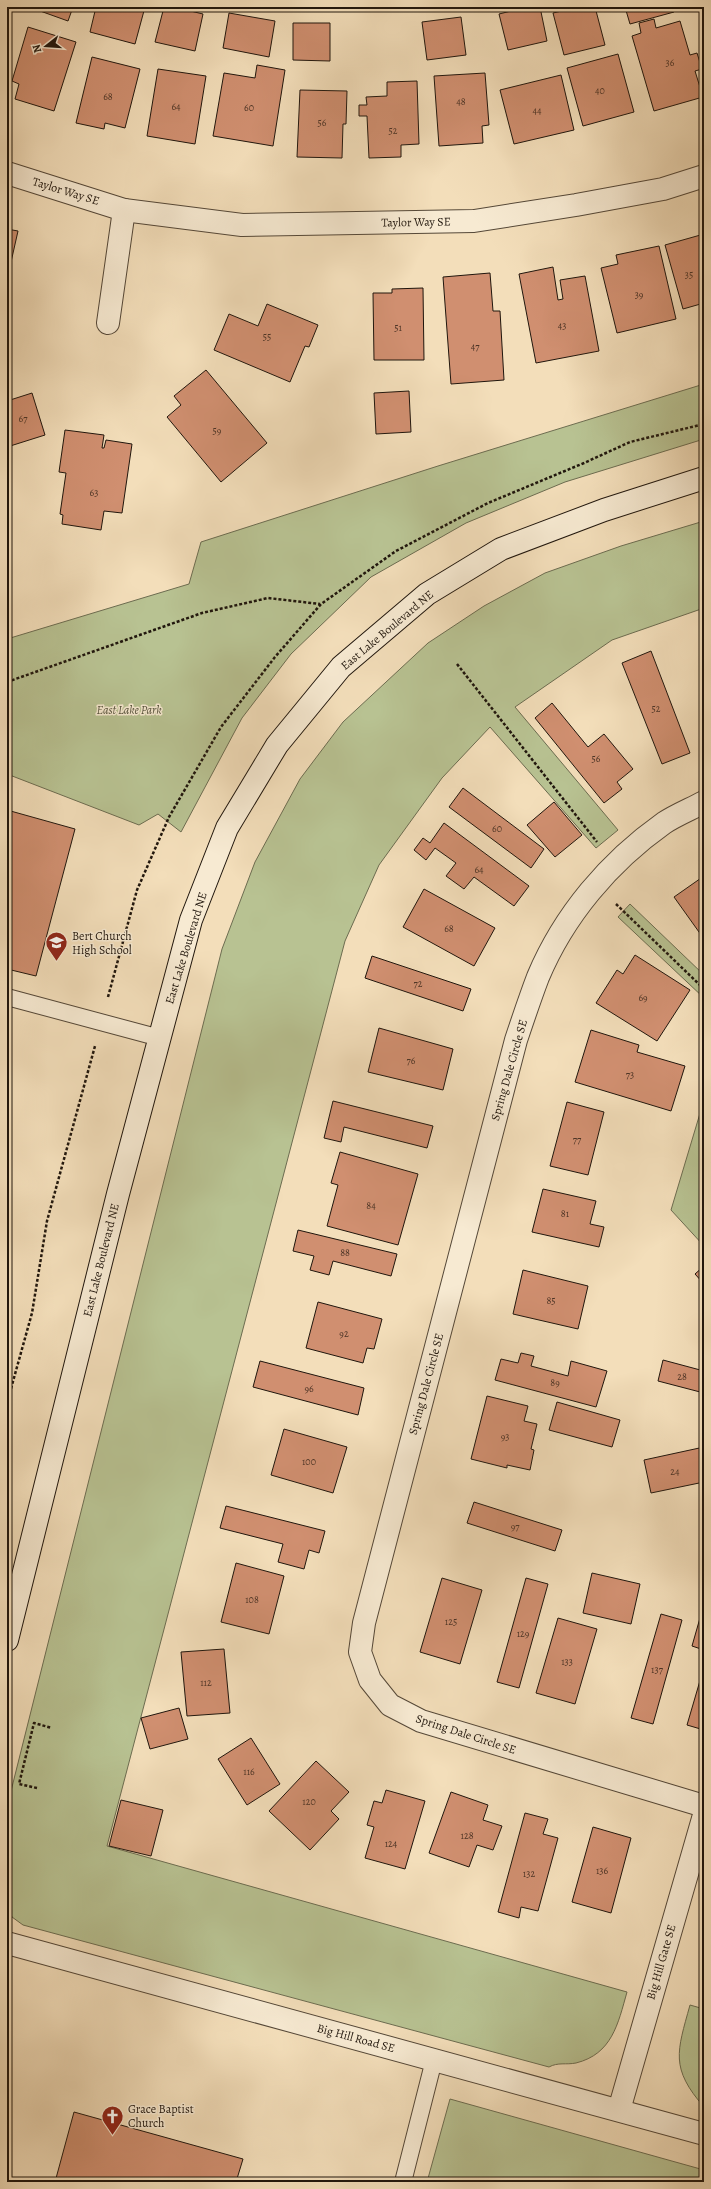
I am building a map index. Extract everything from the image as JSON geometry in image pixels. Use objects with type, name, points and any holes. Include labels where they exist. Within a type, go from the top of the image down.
[{"type":"street","name":"Taylor Way SE","points":[[7,173],[124,210],[242,225],[474,221],[576,206],[663,189],[704,176]]},
{"type":"street","points":[[108,323],[124,210]]},
{"type":"street","name":"East Lake Boulevard NE","points":[[7,1640],[118,1194],[191,920],[227,828],[277,745],[341,667],[427,594],[501,549],[604,510],[704,478]]},
{"type":"street","name":"Spring Dale Circle SE","points":[[704,802],[665,823],[624,854],[596,884],[560,932],[538,977],[516,1040],[364,1623],[360,1652],[370,1680],[390,1705],[421,1721],[704,1806]]},
{"type":"street","name":"Big Hill Gate SE","points":[[619,2110],[704,1815]]},
{"type":"street","name":"Big Hill Road SE","points":[[7,1943],[704,2134]]},
{"type":"lane","points":[[7,997],[160,1038]]},
{"type":"lane","points":[[403,2182],[434,2060]]},
{"type":"path","points":[[7,682],[202,613],[268,598],[321,604]]},
{"type":"path","points":[[457,664],[614,865]]},
{"type":"path","points":[[596,884],[704,988]]},
{"type":"path","points":[[37,1788],[19,1784],[34,1723],[52,1728]]},
{"type":"green space","name":"East Lake Park","points":[[704,384],[704,439],[565,482],[466,523],[371,577],[291,654],[242,718],[181,832],[158,814],[139,825],[7,774],[7,639],[189,584],[201,542],[438,466]]},
{"type":"green space","points":[[704,521],[704,608],[612,640],[515,707],[618,830],[596,848],[490,727],[442,778],[379,865],[345,941],[107,1846],[627,1992],[612,2036],[598,2053],[588,2059],[576,2063],[552,2065],[549,2067],[23,1925],[12,1917],[7,1905],[7,1807],[222,949],[255,862],[300,779],[343,722],[428,643],[484,606],[545,573],[621,546]]},
{"type":"green space","points":[[630,904],[704,975],[704,998],[618,917]]},
{"type":"green space","points":[[704,1100],[704,1246],[671,1210]]},
{"type":"green space","points":[[690,2005],[704,2009],[704,2107],[686,2081],[681,2070],[679,2059],[682,2035]]},
{"type":"green space","points":[[450,2099],[704,2170],[704,2182],[427,2182]]},
{"type":"building","points":[[29,7],[73,7],[68,21]]},
{"type":"building","points":[[96,7],[145,7],[135,44],[90,32]]},
{"type":"building","points":[[164,7],[174,7],[203,14],[195,51],[155,42]]},
{"type":"building","points":[[527,7],[540,7],[547,41],[508,50],[499,14]]},
{"type":"building","points":[[579,7],[595,7],[605,45],[564,55],[553,13]]},
{"type":"building","points":[[625,7],[673,7],[674,12],[630,24]]},
{"type":"building","points":[[7,9],[12,11],[7,26]]},
{"type":"building","points":[[229,13],[275,21],[269,57],[223,48]]},
{"type":"building","points":[[461,17],[466,55],[427,60],[422,22]]},
{"type":"building","points":[[654,19],[656,28],[680,21],[690,55],[697,53],[702,69],[695,71],[703,97],[654,111],[632,36],[641,33],[639,23]]},
{"type":"building","points":[[293,23],[330,23],[330,61],[293,60]]},
{"type":"building","points":[[28,27],[76,42],[54,111],[15,99],[19,84],[12,81]]},
{"type":"building","points":[[7,41],[11,43],[7,55]]},
{"type":"building","points":[[618,54],[634,112],[583,126],[567,68]]},
{"type":"building","points":[[92,57],[140,69],[125,128],[105,123],[104,129],[76,123]]},
{"type":"building","points":[[257,65],[285,70],[273,146],[213,136],[224,73],[255,78]]},
{"type":"building","points":[[158,69],[206,76],[195,144],[147,136]]},
{"type":"building","points":[[485,73],[489,125],[482,126],[483,143],[439,146],[434,76]]},
{"type":"building","points":[[561,75],[574,130],[514,144],[500,90]]},
{"type":"building","points":[[417,81],[419,144],[401,145],[401,157],[369,158],[367,116],[359,116],[359,105],[367,105],[366,97],[387,96],[387,82]]},
{"type":"building","points":[[300,90],[347,91],[346,124],[343,124],[342,158],[297,157]]},
{"type":"building","points":[[7,229],[18,231],[9,271],[7,271]]},
{"type":"building","points":[[704,234],[704,303],[683,309],[665,245]]},
{"type":"building","points":[[659,246],[676,319],[617,333],[601,268],[618,264],[616,255]]},
{"type":"building","points":[[553,267],[558,300],[563,299],[560,280],[585,276],[599,351],[536,363],[519,274]]},
{"type":"building","points":[[490,273],[493,311],[500,311],[504,380],[451,384],[443,277]]},
{"type":"building","points":[[423,288],[424,360],[374,360],[373,293],[392,293],[392,289]]},
{"type":"building","points":[[267,304],[318,325],[309,347],[305,346],[290,382],[214,350],[229,314],[258,326]]},
{"type":"building","points":[[206,370],[267,443],[221,482],[167,417],[181,405],[174,396]]},
{"type":"building","points":[[409,391],[411,432],[376,434],[374,393]]},
{"type":"building","points":[[32,393],[45,435],[7,447],[7,401]]},
{"type":"building","points":[[65,430],[104,435],[102,448],[104,448],[106,440],[132,444],[122,513],[104,511],[101,530],[62,524],[63,515],[60,514],[66,473],[59,472]]},
{"type":"building","points":[[651,651],[690,753],[662,764],[622,663]]},
{"type":"building","points":[[552,703],[588,747],[604,734],[633,769],[617,782],[622,789],[604,803],[535,718]]},
{"type":"building","points":[[463,788],[544,849],[531,868],[449,807]]},
{"type":"building","points":[[554,802],[582,835],[555,857],[527,825]]},
{"type":"building","points":[[7,810],[75,829],[36,976],[7,969]]},
{"type":"building","points":[[444,823],[529,886],[514,906],[474,877],[464,889],[446,876],[456,863],[435,848],[426,860],[414,850],[423,838],[430,843]]},
{"type":"building","points":[[704,876],[704,939],[674,897]]},
{"type":"building","points":[[424,889],[495,928],[474,966],[403,927]]},
{"type":"building","points":[[635,955],[690,990],[657,1041],[596,1003],[617,970],[623,974]]},
{"type":"building","points":[[372,956],[471,989],[463,1011],[365,978]]},
{"type":"building","points":[[379,1028],[453,1049],[443,1090],[368,1072]]},
{"type":"building","points":[[591,1030],[639,1045],[637,1052],[685,1066],[671,1111],[575,1082]]},
{"type":"building","points":[[333,1101],[433,1126],[427,1148],[344,1127],[341,1142],[324,1138]]},
{"type":"building","points":[[567,1102],[604,1112],[588,1175],[550,1166]]},
{"type":"building","points":[[340,1152],[418,1174],[398,1245],[327,1226],[338,1185],[331,1183]]},
{"type":"building","points":[[543,1189],[596,1201],[590,1224],[604,1227],[599,1247],[532,1232]]},
{"type":"building","points":[[298,1230],[397,1254],[391,1276],[333,1261],[329,1275],[310,1270],[314,1256],[293,1251]]},
{"type":"building","points":[[704,1266],[704,1284],[695,1274]]},
{"type":"building","points":[[523,1270],[588,1286],[578,1329],[513,1314]]},
{"type":"building","points":[[318,1302],[382,1319],[374,1349],[367,1348],[363,1363],[306,1348]]},
{"type":"building","points":[[521,1353],[534,1356],[531,1366],[568,1376],[571,1361],[607,1371],[596,1407],[495,1380],[501,1359],[518,1363]]},
{"type":"building","points":[[663,1360],[704,1371],[704,1393],[658,1381]]},
{"type":"building","points":[[260,1361],[364,1388],[358,1415],[253,1387]]},
{"type":"building","points":[[487,1396],[528,1406],[524,1421],[537,1424],[531,1449],[534,1450],[530,1470],[507,1465],[507,1468],[471,1459]]},
{"type":"building","points":[[557,1402],[620,1420],[612,1447],[549,1430]]},
{"type":"building","points":[[284,1429],[347,1447],[333,1493],[271,1475]]},
{"type":"building","points":[[704,1447],[704,1482],[651,1493],[644,1460]]},
{"type":"building","points":[[474,1502],[562,1530],[555,1551],[467,1523]]},
{"type":"building","points":[[226,1506],[325,1531],[319,1553],[309,1550],[304,1569],[278,1562],[283,1544],[220,1528]]},
{"type":"building","points":[[236,1563],[284,1576],[269,1634],[221,1622]]},
{"type":"building","points":[[592,1573],[640,1584],[631,1624],[583,1613]]},
{"type":"building","points":[[442,1578],[482,1590],[460,1664],[420,1652]]},
{"type":"building","points":[[526,1578],[548,1584],[519,1688],[497,1682]]},
{"type":"building","points":[[704,1604],[704,1650],[692,1646]]},
{"type":"building","points":[[661,1614],[682,1620],[653,1724],[631,1718]]},
{"type":"building","points":[[558,1618],[597,1629],[575,1704],[536,1693]]},
{"type":"building","points":[[224,1649],[230,1713],[187,1716],[181,1652]]},
{"type":"building","points":[[704,1667],[704,1730],[687,1725]]},
{"type":"building","points":[[179,1708],[188,1739],[150,1749],[141,1718]]},
{"type":"building","points":[[251,1738],[280,1784],[247,1805],[218,1759]]},
{"type":"building","points":[[316,1761],[349,1792],[331,1811],[339,1819],[310,1850],[269,1811]]},
{"type":"building","points":[[386,1790],[425,1801],[405,1869],[365,1858],[374,1827],[367,1825],[374,1801],[382,1803]]},
{"type":"building","points":[[451,1792],[488,1805],[483,1820],[502,1826],[493,1850],[477,1845],[469,1867],[429,1853]]},
{"type":"building","points":[[121,1800],[163,1810],[151,1856],[109,1846]]},
{"type":"building","points":[[525,1813],[548,1819],[543,1834],[558,1838],[538,1911],[521,1907],[519,1918],[498,1912]]},
{"type":"building","points":[[593,1827],[631,1838],[611,1913],[572,1902]]},
{"type":"building","name":"Grace Baptist Church","points":[[74,2112],[243,2159],[236,2182],[55,2182]]},
{"type":"place","name":"Bert Church High School","points":[[57,962]]},
{"type":"place","name":"Grace Baptist Church","points":[[113,2136]]}]
